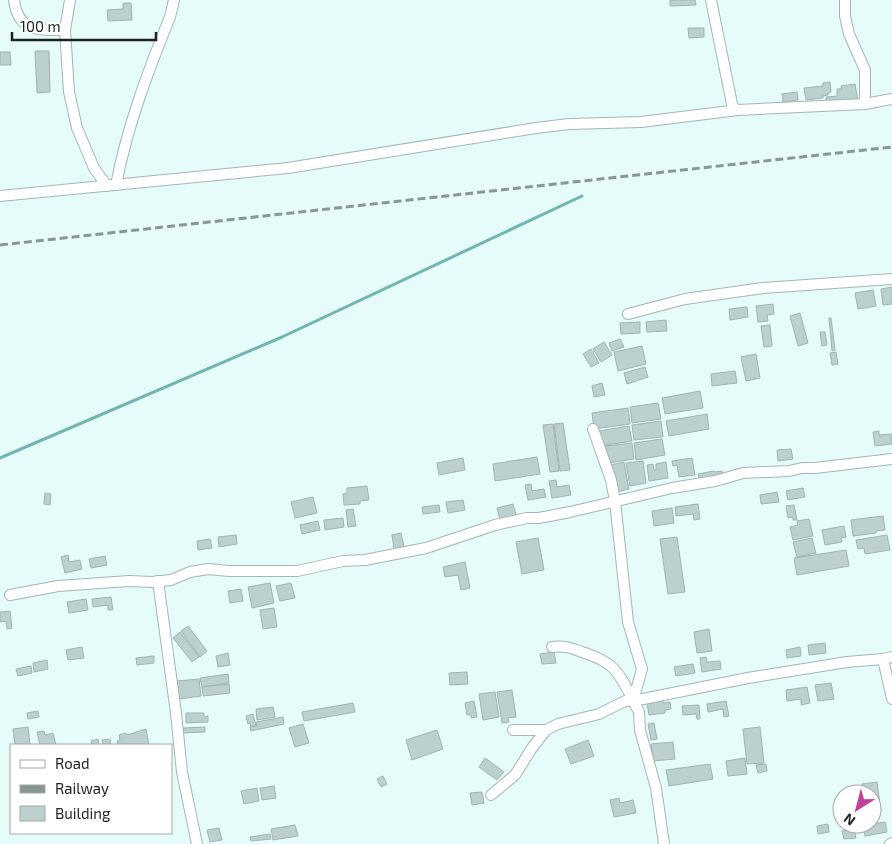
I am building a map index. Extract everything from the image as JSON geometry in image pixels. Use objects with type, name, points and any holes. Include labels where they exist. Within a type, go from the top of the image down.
[{"type":"street","points":[[14,0],[21,22],[30,28],[64,30]]},
{"type":"street","points":[[70,0],[64,30],[69,92],[77,128],[94,168],[112,185]]},
{"type":"street","points":[[112,185],[130,126],[170,17],[174,0]]},
{"type":"street","points":[[711,0],[732,104],[738,110]]},
{"type":"street","points":[[845,0],[848,34],[865,70],[865,104]]},
{"type":"street","points":[[0,196],[288,168],[552,126],[641,122],[738,110],[865,104],[892,99]]},
{"type":"street","points":[[628,314],[685,298],[743,291],[892,279]]},
{"type":"street","points":[[593,430],[611,480],[628,622],[642,669],[633,701]]},
{"type":"street","points":[[10,595],[58,586],[129,580],[170,580],[190,572],[208,570],[297,571],[343,561],[365,560],[409,552],[495,525],[570,512],[672,488],[715,482],[752,472],[790,471],[802,468],[892,459]]},
{"type":"street","points":[[158,581],[176,713],[175,757],[197,844]]},
{"type":"street","points":[[552,647],[562,645],[608,662],[622,679],[639,712],[640,730],[656,788],[664,844]]},
{"type":"street","points":[[491,795],[515,776],[532,748],[546,730],[558,724],[599,714],[625,701],[748,678],[847,662],[887,658],[892,699]]},
{"type":"street","points":[[513,730],[546,730]]},
{"type":"building","points":[[670,0],[695,0],[696,5],[670,6]]},
{"type":"building","points":[[123,3],[131,3],[132,20],[108,21],[107,10],[123,9]]},
{"type":"building","points":[[688,28],[704,28],[704,37],[689,38]]},
{"type":"building","points":[[35,51],[49,51],[50,92],[37,93]]},
{"type":"building","points":[[0,52],[10,52],[11,65],[0,65]]},
{"type":"building","points":[[830,82],[831,92],[828,95],[823,96],[823,98],[806,100],[804,88],[823,86],[823,83]]},
{"type":"building","points":[[855,84],[858,101],[827,105],[826,97],[837,96],[837,89],[842,89],[841,86]]},
{"type":"building","points":[[797,92],[798,100],[783,102],[782,94]]},
{"type":"building","points":[[892,287],[892,304],[883,305],[881,289]]},
{"type":"building","points":[[873,290],[876,306],[858,309],[855,293]]},
{"type":"building","points":[[773,304],[774,314],[767,315],[768,321],[758,322],[756,306]]},
{"type":"building","points":[[747,307],[748,317],[730,320],[729,309]]},
{"type":"building","points":[[800,313],[808,343],[798,346],[790,316]]},
{"type":"building","points":[[829,318],[831,318],[835,350],[832,351]]},
{"type":"building","points":[[666,320],[667,331],[647,332],[646,322]]},
{"type":"building","points":[[640,322],[640,333],[621,334],[620,323]]},
{"type":"building","points":[[770,325],[772,346],[764,347],[761,326]]},
{"type":"building","points":[[820,332],[825,332],[827,345],[822,346]]},
{"type":"building","points":[[620,339],[624,347],[612,351],[609,343]]},
{"type":"building","points":[[604,342],[612,355],[601,362],[593,349]]},
{"type":"building","points":[[642,346],[646,364],[618,371],[614,352]]},
{"type":"building","points":[[591,349],[599,363],[591,367],[583,354]]},
{"type":"building","points":[[836,352],[838,364],[832,365],[830,353]]},
{"type":"building","points":[[756,354],[760,378],[746,381],[741,357]]},
{"type":"building","points":[[645,367],[648,377],[627,384],[624,373]]},
{"type":"building","points":[[735,371],[737,383],[712,386],[711,374]]},
{"type":"building","points":[[602,383],[605,395],[594,397],[592,386]]},
{"type":"building","points":[[700,391],[703,408],[665,414],[662,398]]},
{"type":"building","points":[[658,403],[661,419],[632,423],[630,407]]},
{"type":"building","points":[[628,408],[630,424],[594,429],[592,413]]},
{"type":"building","points":[[707,414],[709,429],[669,436],[666,421]]},
{"type":"building","points":[[661,421],[663,437],[634,440],[632,425]]},
{"type":"building","points":[[563,423],[570,470],[560,471],[554,424]]},
{"type":"building","points":[[553,424],[559,471],[550,472],[543,425]]},
{"type":"building","points":[[629,426],[632,441],[600,446],[598,431]]},
{"type":"building","points":[[879,431],[879,435],[891,434],[892,444],[875,446],[873,432]]},
{"type":"building","points":[[662,439],[665,455],[636,460],[634,443]]},
{"type":"building","points":[[632,443],[634,459],[608,463],[605,446]]},
{"type":"building","points":[[791,449],[793,459],[778,461],[777,450]]},
{"type":"building","points":[[537,457],[540,474],[495,481],[493,464]]},
{"type":"building","points":[[463,458],[465,470],[439,475],[437,463]]},
{"type":"building","points":[[692,458],[695,475],[679,477],[677,465],[673,466],[672,461]]},
{"type":"building","points":[[643,461],[646,483],[630,486],[626,463]]},
{"type":"building","points":[[624,462],[629,489],[616,492],[610,465]]},
{"type":"building","points":[[666,462],[668,478],[649,481],[647,465],[653,464],[654,470],[656,470],[656,464]]},
{"type":"building","points":[[722,471],[723,476],[700,480],[698,474]]},
{"type":"building","points":[[556,480],[557,487],[569,485],[571,495],[552,498],[549,481]]},
{"type":"building","points":[[531,484],[532,491],[544,489],[546,497],[528,500],[525,485]]},
{"type":"building","points":[[367,486],[369,500],[360,501],[360,504],[344,505],[343,494],[347,493],[347,488]]},
{"type":"building","points":[[803,488],[805,497],[788,500],[786,491]]},
{"type":"building","points":[[777,492],[779,502],[761,504],[760,495]]},
{"type":"building","points":[[45,493],[51,494],[50,505],[44,504]]},
{"type":"building","points":[[313,497],[317,513],[295,518],[291,502]]},
{"type":"building","points":[[463,500],[465,510],[448,513],[446,502]]},
{"type":"building","points":[[513,504],[516,515],[500,519],[497,508]]},
{"type":"building","points":[[698,504],[700,519],[694,520],[693,514],[676,516],[675,507]]},
{"type":"building","points":[[439,505],[440,512],[423,514],[422,507]]},
{"type":"building","points":[[794,505],[797,520],[793,520],[793,517],[788,518],[786,506]]},
{"type":"building","points":[[672,508],[674,523],[654,526],[652,511]]},
{"type":"building","points":[[353,509],[356,526],[348,527],[346,510]]},
{"type":"building","points":[[883,516],[885,530],[853,536],[851,520]]},
{"type":"building","points":[[343,518],[344,527],[325,530],[324,520]]},
{"type":"building","points":[[809,519],[813,536],[793,540],[790,527],[798,525],[797,521]]},
{"type":"building","points":[[318,521],[320,530],[302,534],[300,525]]},
{"type":"building","points":[[844,526],[846,537],[841,538],[842,542],[825,545],[822,530]]},
{"type":"building","points":[[401,533],[404,547],[394,549],[392,535]]},
{"type":"building","points":[[236,535],[237,544],[219,547],[218,537]]},
{"type":"building","points":[[887,535],[890,550],[865,554],[864,548],[858,549],[856,540]]},
{"type":"building","points":[[677,537],[685,592],[668,594],[660,539]]},
{"type":"building","points":[[538,538],[544,570],[522,574],[516,542]]},
{"type":"building","points":[[812,538],[816,553],[797,557],[793,542]]},
{"type":"building","points":[[210,539],[212,548],[198,550],[197,541]]},
{"type":"building","points":[[846,550],[849,566],[797,575],[794,558]]},
{"type":"building","points":[[68,555],[69,562],[80,560],[82,569],[65,573],[61,557]]},
{"type":"building","points":[[105,556],[107,565],[91,568],[89,559]]},
{"type":"building","points":[[465,562],[470,588],[461,590],[458,575],[445,577],[443,567]]},
{"type":"building","points":[[270,583],[274,603],[252,608],[248,587]]},
{"type":"building","points":[[291,583],[295,598],[280,601],[276,586]]},
{"type":"building","points":[[241,589],[243,601],[230,603],[228,591]]},
{"type":"building","points":[[111,597],[113,610],[108,610],[108,605],[93,607],[92,599]]},
{"type":"building","points":[[86,599],[88,610],[69,613],[67,602]]},
{"type":"building","points":[[274,608],[277,627],[263,629],[260,610]]},
{"type":"building","points":[[10,611],[12,628],[7,629],[6,621],[0,622],[0,612]]},
{"type":"building","points":[[188,626],[207,651],[200,657],[181,631]]},
{"type":"building","points":[[709,629],[712,651],[697,653],[694,632]]},
{"type":"building","points":[[180,632],[199,657],[192,662],[173,638]]},
{"type":"building","points":[[825,643],[826,653],[809,655],[808,645]]},
{"type":"building","points":[[82,647],[84,658],[68,660],[66,650]]},
{"type":"building","points":[[800,647],[801,656],[787,658],[786,650]]},
{"type":"building","points":[[554,652],[556,663],[542,664],[540,654]]},
{"type":"building","points":[[228,653],[230,665],[218,667],[216,656]]},
{"type":"building","points":[[154,656],[154,663],[137,665],[136,658]]},
{"type":"building","points":[[706,657],[707,662],[720,661],[721,669],[702,672],[700,658]]},
{"type":"building","points":[[47,660],[48,669],[34,672],[33,663]]},
{"type":"building","points":[[693,664],[695,673],[676,676],[674,667]]},
{"type":"building","points":[[31,666],[32,673],[18,676],[16,669]]},
{"type":"building","points":[[467,672],[468,684],[450,685],[449,673]]},
{"type":"building","points":[[228,674],[229,683],[202,687],[200,678]]},
{"type":"building","points":[[199,679],[201,696],[179,699],[177,681]]},
{"type":"building","points":[[831,683],[834,699],[818,701],[815,685]]},
{"type":"building","points":[[229,684],[230,693],[203,696],[202,687]]},
{"type":"building","points":[[807,687],[810,703],[801,705],[801,699],[787,701],[786,690]]},
{"type":"building","points":[[512,690],[516,717],[508,718],[509,722],[502,723],[497,692]]},
{"type":"building","points":[[495,692],[499,717],[483,720],[479,694]]},
{"type":"building","points":[[663,700],[663,703],[670,702],[671,709],[665,710],[665,713],[649,715],[647,703]]},
{"type":"building","points":[[474,701],[477,717],[471,718],[471,715],[467,715],[465,703]]},
{"type":"building","points":[[726,701],[729,716],[724,717],[723,709],[708,712],[707,704]]},
{"type":"building","points":[[353,703],[355,712],[304,721],[302,712]]},
{"type":"building","points":[[699,705],[700,719],[697,719],[696,714],[683,715],[682,706]]},
{"type":"building","points":[[273,707],[275,717],[257,720],[256,709]]},
{"type":"building","points":[[38,711],[39,717],[28,719],[27,713]]},
{"type":"building","points":[[186,713],[204,713],[204,717],[208,716],[208,722],[186,723]]},
{"type":"building","points":[[253,714],[256,726],[251,727],[246,716]]},
{"type":"building","points":[[283,717],[284,724],[251,731],[250,727],[257,726],[256,722]]},
{"type":"building","points":[[654,723],[657,739],[651,740],[648,724]]},
{"type":"building","points":[[303,724],[309,743],[295,747],[289,728]]},
{"type":"building","points":[[28,727],[30,744],[15,744],[13,729]]},
{"type":"building","points":[[205,727],[205,732],[183,733],[183,728]]},
{"type":"building","points":[[760,727],[764,763],[747,764],[743,729]]},
{"type":"building","points":[[146,729],[149,744],[118,744],[117,741],[120,741],[119,735],[126,733],[127,735]]},
{"type":"building","points":[[437,730],[443,749],[412,760],[406,740]]},
{"type":"building","points":[[44,731],[45,735],[53,733],[56,744],[40,744],[37,732]]},
{"type":"building","points":[[98,739],[99,744],[92,744],[91,741]]},
{"type":"building","points":[[110,739],[111,744],[103,744],[102,740]]},
{"type":"building","points":[[588,740],[594,756],[571,764],[565,749]]},
{"type":"building","points":[[673,742],[675,759],[653,761],[651,744]]},
{"type":"building","points":[[485,758],[504,772],[497,780],[479,767]]},
{"type":"building","points":[[745,758],[747,774],[728,776],[726,761]]},
{"type":"building","points":[[710,764],[713,779],[669,786],[666,770]]},
{"type":"building","points":[[766,764],[767,771],[758,773],[756,765]]},
{"type":"building","points":[[383,776],[387,784],[381,787],[377,779]]},
{"type":"building","points":[[274,786],[276,798],[262,800],[260,788]]},
{"type":"building","points":[[257,788],[259,801],[244,804],[241,791]]},
{"type":"building","points":[[482,792],[484,803],[472,805],[470,793]]},
{"type":"building","points":[[619,798],[620,803],[633,800],[636,813],[614,817],[610,800]]},
{"type":"building","points":[[885,822],[887,832],[882,833],[882,823]]},
{"type":"building","points":[[828,824],[829,832],[818,834],[817,826]]},
{"type":"building","points":[[295,825],[298,836],[273,840],[271,829]]},
{"type":"building","points":[[219,828],[222,840],[210,842],[207,830]]},
{"type":"building","points":[[270,834],[271,839],[251,841],[250,837]]},
{"type":"building","points":[[843,834],[855,834],[856,838],[844,839]]},
{"type":"waterway","points":[[0,458],[282,337],[582,196]]},
{"type":"railway","points":[[0,245],[892,147]]}]
